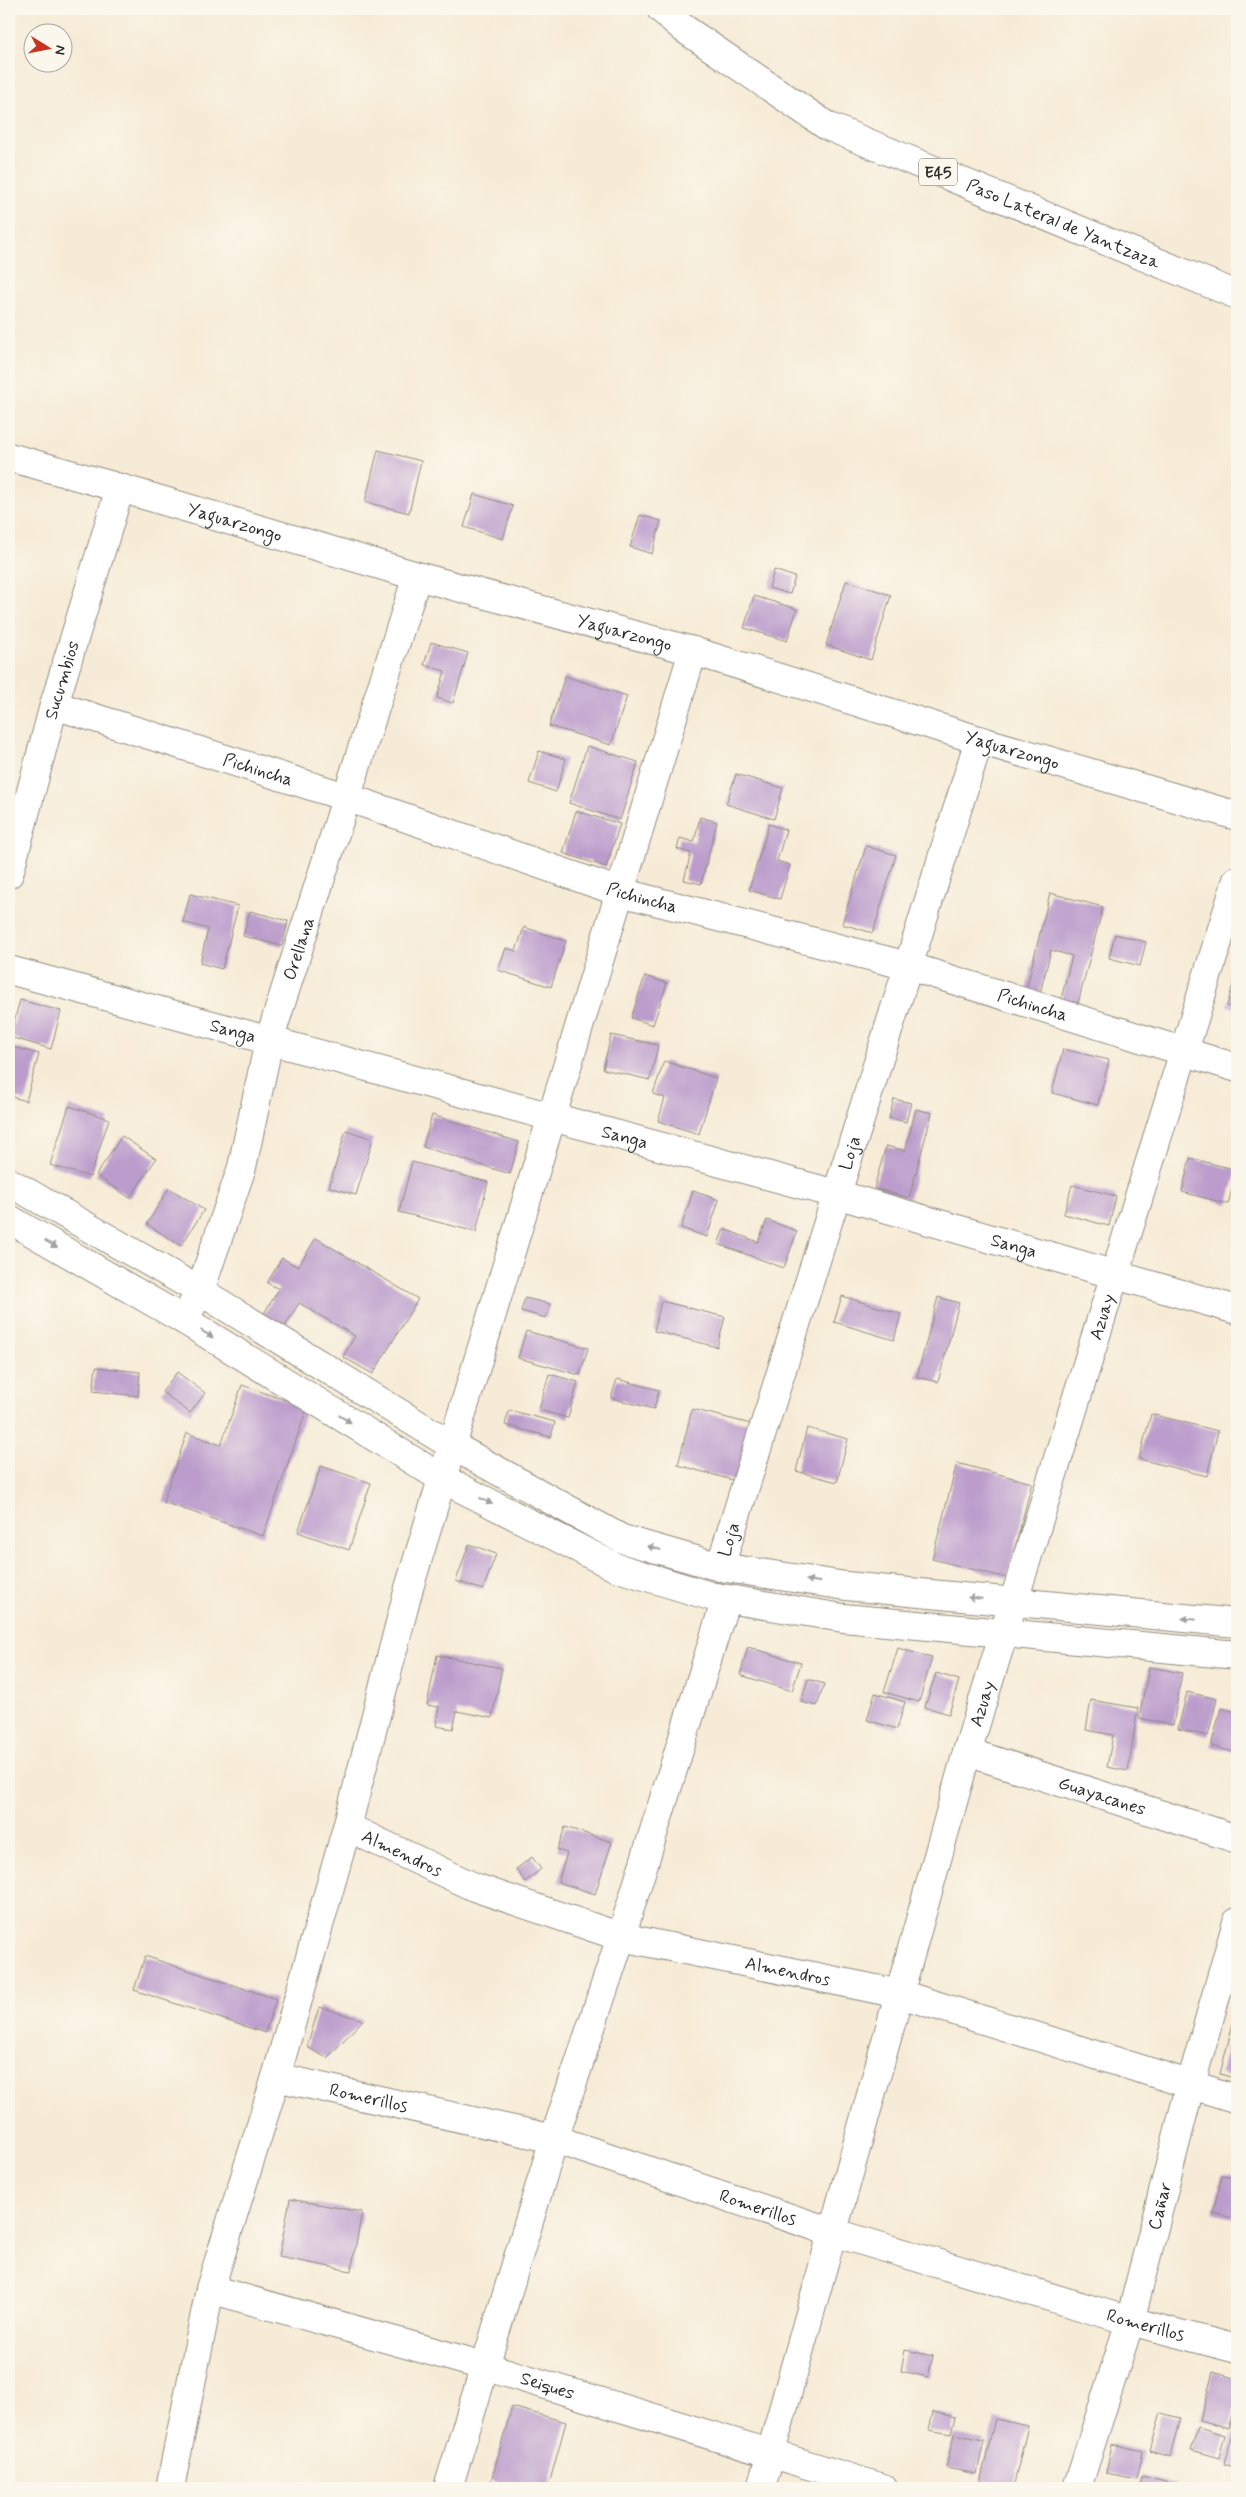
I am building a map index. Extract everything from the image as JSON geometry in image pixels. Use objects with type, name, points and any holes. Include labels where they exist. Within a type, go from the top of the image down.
[{"type":"main road","name":"Paso Lateral de Yantzaza","points":[[661,9],[683,28],[827,126],[1237,295]]},
{"type":"main road","name":"Yaguarzongo","points":[[9,457],[417,576],[693,651],[979,740],[1237,816]]},
{"type":"main road","name":"Sucumbios","points":[[9,874],[54,705],[120,488]]},
{"type":"main road","name":"Orellana","points":[[184,1320],[200,1291],[242,1167],[269,1041],[417,576]]},
{"type":"main road","points":[[170,2488],[210,2289],[276,2077],[347,1827],[409,1588],[693,651]]},
{"type":"main road","name":"Pichincha","points":[[54,705],[346,797],[620,892],[908,966],[1237,1068]]},
{"type":"main road","name":"Loja","points":[[720,1567],[979,740]]},
{"type":"main road","name":"Azuay","points":[[761,2488],[967,1752],[1237,880]]},
{"type":"main road","name":"Sanga","points":[[9,970],[836,1194],[1115,1273],[1237,1310]]},
{"type":"main road","points":[[9,1182],[200,1291],[453,1446],[622,1539],[720,1567],[846,1586],[1237,1623]]},
{"type":"main road","points":[[9,1219],[184,1320],[442,1479],[615,1567],[710,1596],[843,1618],[1004,1631],[1237,1655]]},
{"type":"main road","points":[[448,2488],[554,2139],[621,1937],[726,1599]]},
{"type":"main road","name":"Guayacanes","points":[[967,1752],[1237,1839]]},
{"type":"main road","name":"Almendros","points":[[347,1827],[474,1887],[621,1937],[900,1994],[1191,2083],[1237,2099]]},
{"type":"main road","name":"Cañar","points":[[1077,2488],[1130,2321],[1191,2083],[1237,1922]]},
{"type":"main road","name":"Romerillos","points":[[276,2077],[554,2139],[832,2232],[1130,2321],[1237,2349]]},
{"type":"main road","name":"Seiques","points":[[210,2289],[484,2366],[883,2488]]},
{"type":"building","points":[[378,450],[421,461],[409,513],[365,502]]},
{"type":"building","points":[[474,494],[513,506],[503,539],[464,527]]},
{"type":"building","points":[[640,515],[661,521],[652,554],[630,547]]},
{"type":"building","points":[[774,570],[795,577],[790,594],[769,588]]},
{"type":"building","points":[[846,581],[891,595],[871,660],[826,645]]},
{"type":"building","points":[[754,596],[797,609],[787,641],[744,628]]},
{"type":"building","points":[[431,642],[468,653],[453,703],[437,698],[445,671],[424,665]]},
{"type":"building","points":[[565,676],[627,696],[611,745],[549,726]]},
{"type":"building","points":[[587,746],[638,762],[620,820],[569,803]]},
{"type":"building","points":[[539,751],[566,759],[556,792],[529,783]]},
{"type":"building","points":[[736,774],[783,788],[774,819],[726,804]]},
{"type":"building","points":[[576,811],[620,824],[606,867],[563,853]]},
{"type":"building","points":[[700,817],[717,822],[701,884],[684,880],[691,853],[677,849],[680,838],[694,842]]},
{"type":"building","points":[[769,824],[786,830],[777,861],[790,865],[780,899],[749,890]]},
{"type":"building","points":[[866,846],[896,855],[873,933],[842,924]]},
{"type":"building","points":[[1050,893],[1103,907],[1078,1003],[1061,999],[1072,956],[1051,950],[1040,993],[1026,990]]},
{"type":"building","points":[[190,894],[238,906],[222,969],[200,963],[208,929],[183,922]]},
{"type":"building","points":[[250,911],[288,921],[282,946],[243,936]]},
{"type":"building","points":[[524,927],[566,941],[551,987],[498,970],[506,948],[516,951]]},
{"type":"building","points":[[1115,934],[1146,942],[1140,966],[1109,958]]},
{"type":"building","points":[[1237,970],[1237,1009],[1227,1006]]},
{"type":"building","points":[[645,976],[667,983],[653,1025],[631,1018]]},
{"type":"building","points":[[20,1000],[61,1011],[51,1049],[10,1037]]},
{"type":"building","points":[[611,1035],[658,1045],[650,1080],[603,1069]]},
{"type":"building","points":[[9,1046],[39,1054],[26,1101],[9,1096]]},
{"type":"building","points":[[1063,1049],[1109,1060],[1098,1105],[1052,1093]]},
{"type":"building","points":[[664,1061],[716,1078],[699,1134],[658,1121],[665,1098],[653,1094]]},
{"type":"building","points":[[894,1099],[911,1103],[906,1122],[889,1118]]},
{"type":"building","points":[[69,1106],[109,1119],[90,1177],[50,1165]]},
{"type":"building","points":[[916,1109],[932,1113],[909,1198],[874,1188],[886,1146],[905,1151]]},
{"type":"building","points":[[432,1115],[519,1142],[510,1174],[423,1147]]},
{"type":"building","points":[[346,1130],[373,1139],[356,1195],[329,1187]]},
{"type":"building","points":[[122,1136],[156,1159],[130,1198],[96,1175]]},
{"type":"building","points":[[1190,1158],[1237,1170],[1228,1204],[1182,1192]]},
{"type":"building","points":[[412,1162],[488,1182],[476,1232],[399,1212]]},
{"type":"building","points":[[1072,1185],[1116,1196],[1109,1226],[1064,1214]]},
{"type":"building","points":[[169,1188],[204,1210],[181,1246],[147,1224]]},
{"type":"building","points":[[693,1191],[719,1200],[707,1237],[681,1228]]},
{"type":"building","points":[[767,1220],[797,1231],[784,1268],[718,1244],[724,1229],[758,1242]]},
{"type":"building","points":[[316,1238],[418,1299],[373,1374],[343,1357],[355,1336],[299,1303],[284,1328],[263,1315],[279,1289],[267,1283],[282,1258],[298,1267]]},
{"type":"building","points":[[842,1296],[901,1314],[894,1340],[834,1322]]},
{"type":"building","points":[[938,1297],[959,1303],[938,1382],[917,1377]]},
{"type":"building","points":[[525,1298],[550,1304],[546,1318],[521,1311]]},
{"type":"building","points":[[661,1301],[725,1317],[717,1347],[654,1331]]},
{"type":"building","points":[[526,1331],[588,1348],[580,1375],[518,1358]]},
{"type":"building","points":[[96,1367],[140,1372],[138,1396],[93,1391]]},
{"type":"building","points":[[177,1372],[205,1393],[190,1413],[162,1392]]},
{"type":"building","points":[[549,1374],[578,1382],[568,1418],[539,1410]]},
{"type":"building","points":[[617,1379],[659,1390],[654,1409],[611,1398]]},
{"type":"building","points":[[242,1385],[307,1408],[263,1536],[163,1502],[187,1433],[221,1445]]},
{"type":"building","points":[[692,1409],[751,1424],[736,1481],[678,1465]]},
{"type":"building","points":[[509,1410],[555,1422],[551,1437],[505,1425]]},
{"type":"building","points":[[1151,1414],[1218,1431],[1207,1476],[1139,1459]]},
{"type":"building","points":[[807,1428],[848,1439],[837,1482],[796,1471]]},
{"type":"building","points":[[957,1463],[1032,1483],[1007,1578],[932,1559]]},
{"type":"building","points":[[321,1466],[371,1483],[349,1550],[298,1532]]},
{"type":"building","points":[[469,1544],[496,1554],[483,1590],[456,1581]]},
{"type":"building","points":[[748,1647],[801,1663],[792,1691],[740,1675]]},
{"type":"building","points":[[898,1648],[932,1658],[919,1702],[884,1692]]},
{"type":"building","points":[[437,1655],[502,1668],[492,1718],[457,1711],[453,1729],[436,1726],[439,1707],[427,1705]]},
{"type":"building","points":[[1149,1667],[1182,1673],[1173,1725],[1139,1718]]},
{"type":"building","points":[[936,1673],[959,1680],[949,1714],[925,1707]]},
{"type":"building","points":[[808,1679],[824,1684],[817,1706],[801,1702]]},
{"type":"building","points":[[1187,1692],[1217,1699],[1208,1736],[1178,1729]]},
{"type":"building","points":[[875,1693],[905,1702],[897,1729],[867,1720]]},
{"type":"building","points":[[1091,1700],[1138,1708],[1128,1771],[1107,1767],[1113,1735],[1086,1730]]},
{"type":"building","points":[[1221,1708],[1237,1712],[1237,1753],[1211,1746]]},
{"type":"building","points":[[565,1827],[612,1842],[595,1894],[558,1882],[567,1853],[557,1850]]},
{"type":"building","points":[[532,1857],[541,1869],[525,1882],[516,1869]]},
{"type":"building","points":[[145,1956],[276,1999],[265,2033],[134,1990]]},
{"type":"building","points":[[319,2007],[363,2020],[327,2058],[307,2047]]},
{"type":"building","points":[[1237,2008],[1237,2079],[1220,2074]]},
{"type":"building","points":[[1222,2175],[1237,2178],[1237,2219],[1213,2213]]},
{"type":"building","points":[[290,2199],[362,2212],[351,2271],[279,2257]]},
{"type":"building","points":[[905,2350],[933,2356],[928,2377],[901,2371]]},
{"type":"building","points":[[1213,2372],[1237,2379],[1237,2398],[1229,2428],[1200,2420]]},
{"type":"building","points":[[512,2407],[566,2422],[548,2488],[519,2488],[491,2481]]},
{"type":"building","points":[[1237,2408],[1237,2429],[1231,2427]]},
{"type":"building","points":[[933,2412],[955,2417],[951,2434],[929,2430]]},
{"type":"building","points":[[1161,2413],[1180,2418],[1170,2457],[1150,2451]]},
{"type":"building","points":[[995,2419],[1028,2426],[1013,2488],[979,2487]]},
{"type":"building","points":[[1198,2427],[1225,2435],[1219,2458],[1191,2450]]},
{"type":"building","points":[[1233,2433],[1237,2434],[1237,2468],[1224,2464]]},
{"type":"building","points":[[954,2434],[984,2440],[977,2474],[946,2468]]},
{"type":"building","points":[[1112,2444],[1143,2451],[1137,2479],[1106,2473]]},
{"type":"building","points":[[1142,2476],[1177,2485],[1176,2488],[1139,2488]]}]
